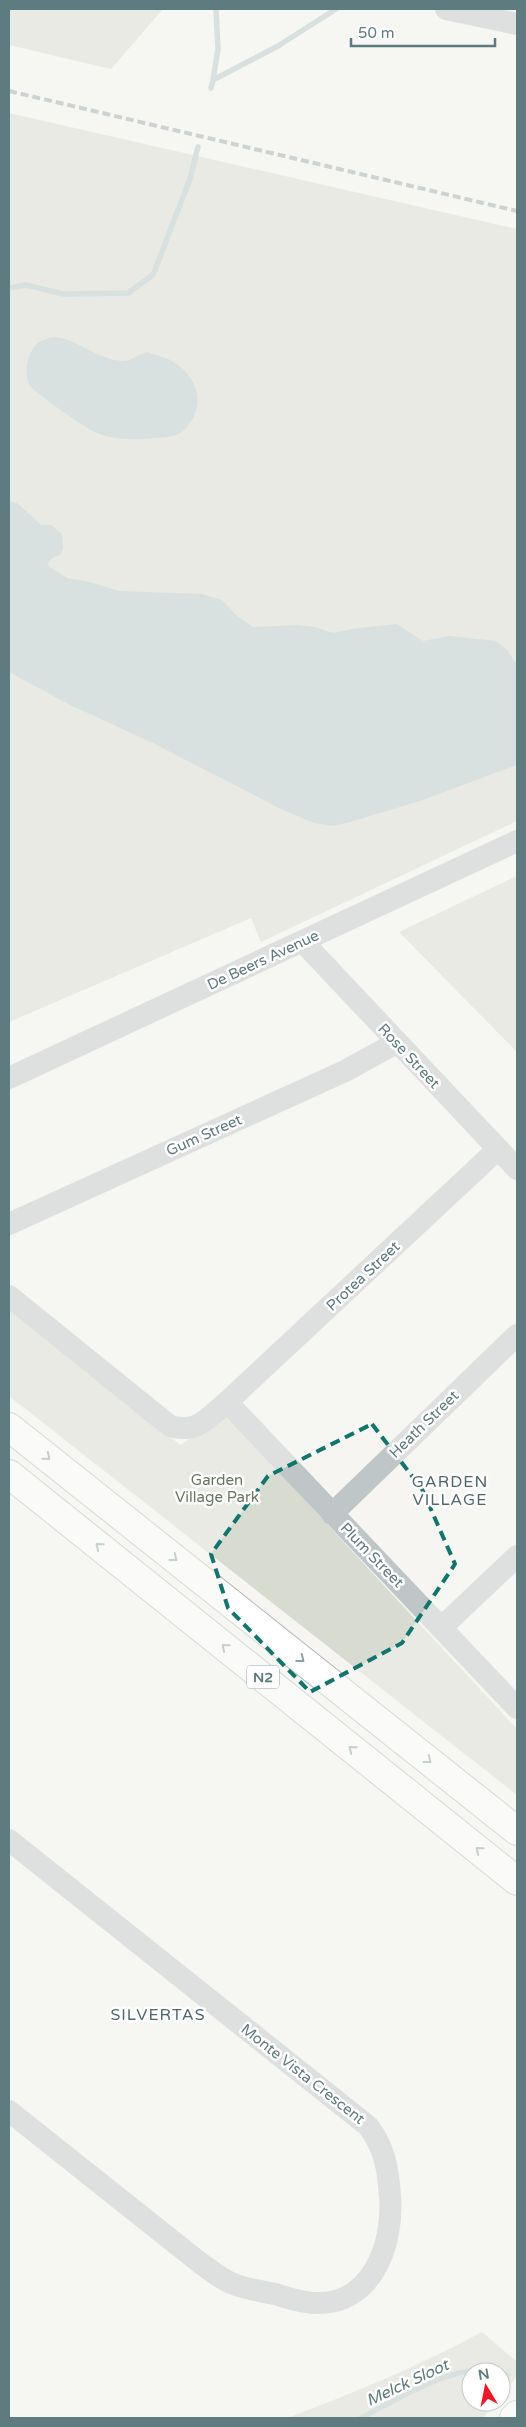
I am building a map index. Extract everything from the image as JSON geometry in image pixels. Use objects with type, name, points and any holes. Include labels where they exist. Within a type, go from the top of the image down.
[{"type":"main road","name":"N2","points":[[9,1426],[517,1831]]},
{"type":"main road","name":"N2","points":[[9,1474],[517,1881]]},
{"type":"main road","points":[[514,2418],[517,2415]]},
{"type":"street","points":[[446,9],[517,24]]},
{"type":"street","name":"De Beers Avenue","points":[[9,1078],[517,841]]},
{"type":"street","name":"Rose Street","points":[[303,942],[517,1170]]},
{"type":"street","name":"Gum Street","points":[[9,1224],[345,1071],[396,1042]]},
{"type":"street","name":"Protea Street","points":[[227,1402],[498,1149]]},
{"type":"street","points":[[9,1296],[170,1426],[181,1429],[195,1428],[227,1402]]},
{"type":"street","name":"Heath Street","points":[[332,1514],[517,1335]]},
{"type":"street","name":"Plum Street","points":[[227,1402],[517,1708]]},
{"type":"street","points":[[441,1628],[517,1556]]},
{"type":"street","name":"Monte Vista Crescent","points":[[9,1840],[368,2126],[384,2150],[388,2172],[391,2222],[385,2249],[375,2270],[362,2286],[351,2295],[328,2302],[302,2301],[230,2283],[199,2262],[9,2111]]},
{"type":"highlighted area","points":[[372,1424],[422,1489],[455,1564],[402,1643],[310,1692],[228,1608],[211,1554],[268,1476]]},
{"type":"green space","points":[[9,9],[163,9],[111,69],[9,45]]},
{"type":"green space","points":[[9,113],[517,229],[517,821],[261,942],[251,918],[9,1022]]},
{"type":"green space","points":[[517,876],[517,1052],[399,932]]},
{"type":"green space","name":"Garden Village Park","points":[[9,1298],[180,1445],[227,1416],[517,1729],[517,1795],[9,1396]]},
{"type":"green space","points":[[482,2332],[517,2362],[517,2376],[511,2384],[511,2362],[461,2362],[461,2412],[488,2412],[483,2418],[287,2418],[337,2399],[434,2356]]},
{"type":"shaded area","points":[[56,337],[73,342],[113,360],[128,360],[147,352],[172,361],[189,376],[197,394],[195,413],[191,422],[183,431],[176,435],[139,439],[125,439],[104,435],[83,425],[29,384],[27,365],[32,350],[40,341]]},
{"type":"shaded area","points":[[9,501],[17,503],[41,525],[51,525],[62,534],[63,548],[60,555],[52,558],[47,565],[67,578],[90,582],[119,591],[202,594],[222,600],[237,616],[253,627],[298,625],[315,627],[333,633],[397,624],[423,641],[449,636],[496,641],[508,651],[517,665],[517,765],[420,801],[333,826],[314,823],[281,809],[153,743],[68,704],[9,672]]},
{"type":"waterway","points":[[213,80],[218,49],[216,9]]},
{"type":"waterway","points":[[211,88],[213,80],[278,46],[336,9]]},
{"type":"waterway","points":[[9,288],[26,285],[63,294],[128,293],[153,275],[190,179],[198,147]]},
{"type":"waterway","name":"Melck Sloot","points":[[361,2418],[426,2384],[461,2373]]},
{"type":"railway","points":[[9,91],[517,211]]},
{"type":"district","name":"GARDEN VILLAGE","points":[[450,1490]]},
{"type":"district","name":"SILVERTAS","points":[[158,2014]]}]
